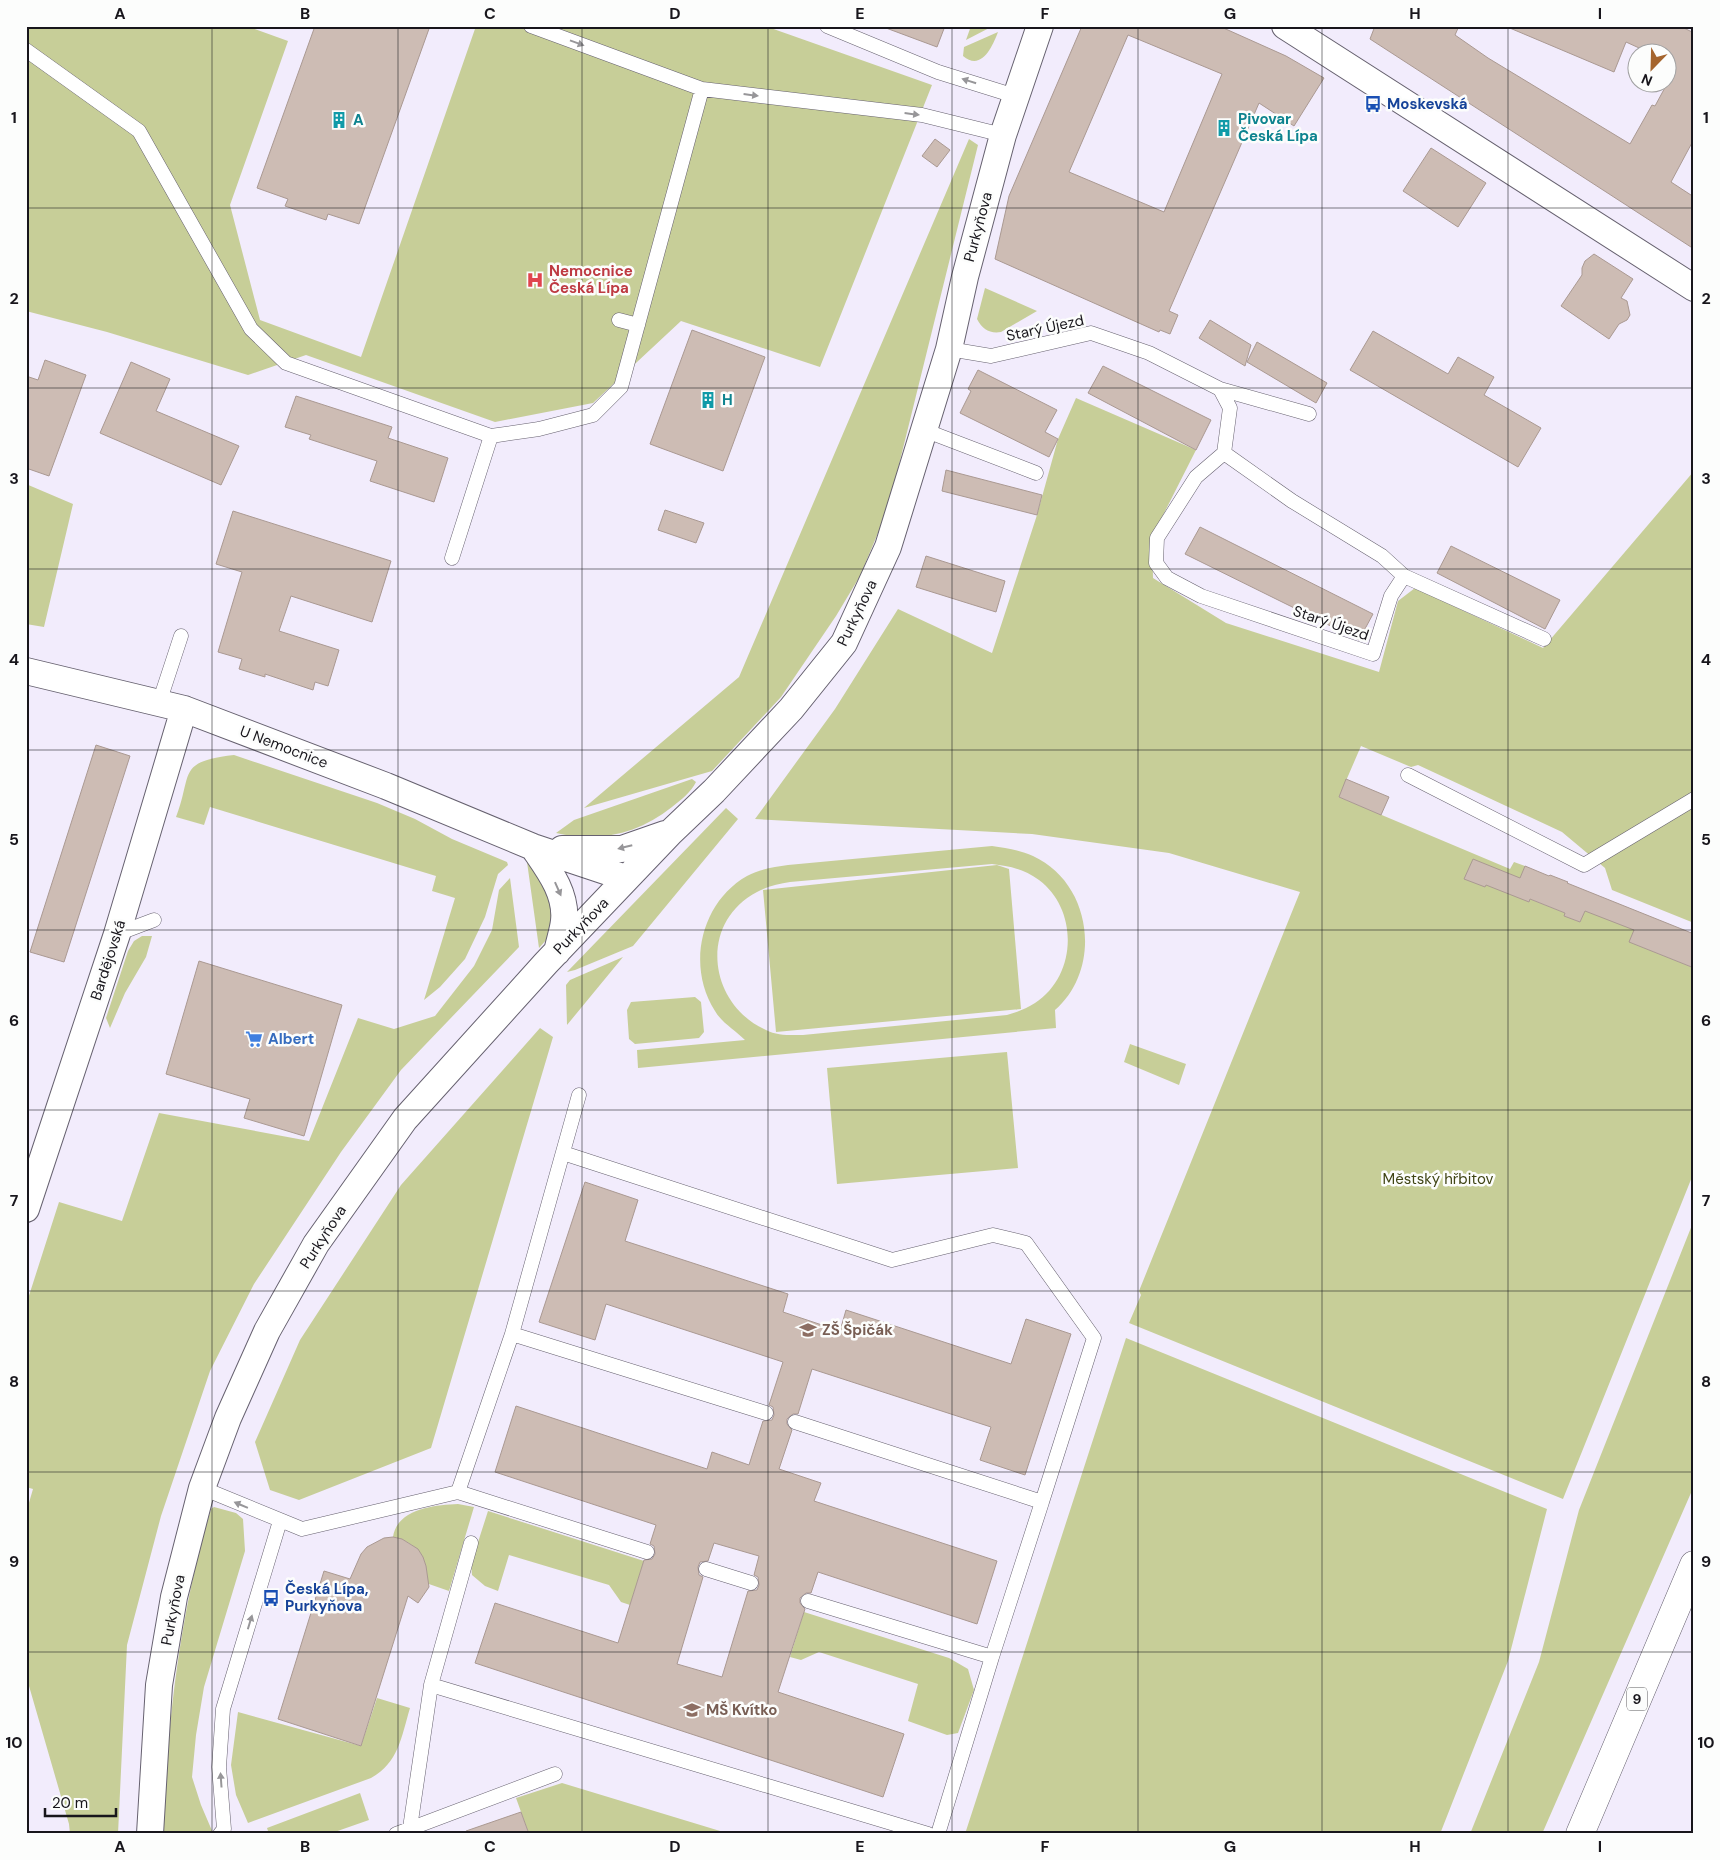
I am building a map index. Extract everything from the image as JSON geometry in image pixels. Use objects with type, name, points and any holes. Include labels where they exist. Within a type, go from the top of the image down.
[{"type":"main road","name":"9","points":[[1580,1834],[1694,1565]]},
{"type":"street","name":"Purkyňova","points":[[150,1834],[159,1685],[174,1597],[202,1488],[228,1418],[267,1331],[316,1244],[405,1119],[626,878],[714,791],[791,709],[844,643],[888,547],[949,349],[1003,135],[1040,26]]},
{"type":"street","points":[[1285,26],[1694,288]]},
{"type":"street","name":"U Nemocnice","points":[[26,672],[184,709],[386,786],[534,847],[626,878]]},
{"type":"street","name":"Bardějovská","points":[[26,1209],[58,1137],[184,709]]},
{"type":"street","name":"U Nemocnice","points":[[534,847],[622,849],[672,832]]},
{"type":"street","points":[[534,847],[553,877],[562,898],[564,920],[557,952]]},
{"type":"lane","points":[[531,26],[702,89],[922,115],[1003,135]]},
{"type":"lane","points":[[827,26],[938,72],[1015,96]]},
{"type":"lane","points":[[26,50],[139,131],[251,329],[286,363],[491,436],[539,429],[593,415],[621,387],[702,89]]},
{"type":"lane","points":[[619,320],[638,325]]},
{"type":"lane","name":"Starý Újezd","points":[[949,349],[991,356],[1091,333],[1149,353],[1220,389],[1309,414]]},
{"type":"lane","points":[[1220,389],[1230,408],[1224,453],[1292,502],[1382,556],[1404,576],[1544,639]]},
{"type":"lane","points":[[924,430],[1036,473]]},
{"type":"lane","points":[[452,558],[491,436]]},
{"type":"lane","name":"Starý Újezd","points":[[1224,453],[1196,477],[1156,538],[1156,563],[1167,578],[1201,596],[1374,654],[1392,596],[1404,576]]},
{"type":"lane","points":[[159,703],[181,636]]},
{"type":"lane","points":[[1408,774],[1584,864],[1694,799]]},
{"type":"lane","points":[[117,934],[154,920]]},
{"type":"lane","points":[[458,1492],[512,1334],[579,1095]]},
{"type":"lane","points":[[563,1153],[892,1260],[993,1235],[1026,1243],[1094,1338],[992,1657],[938,1834]]},
{"type":"lane","points":[[512,1334],[766,1413]]},
{"type":"lane","points":[[795,1422],[1042,1502]]},
{"type":"lane","points":[[202,1488],[302,1529],[458,1492],[647,1552]]},
{"type":"lane","points":[[220,1834],[224,1829],[220,1767],[223,1709],[280,1521]]},
{"type":"lane","points":[[410,1828],[431,1685],[471,1543]]},
{"type":"lane","points":[[706,1569],[751,1583]]},
{"type":"lane","points":[[808,1601],[992,1657]]},
{"type":"lane","points":[[431,1685],[928,1834]]},
{"type":"lane","points":[[396,1834],[555,1774]]},
{"type":"green space","name":"Nemocnice Česká Lípa","points":[[26,26],[246,26],[288,41],[230,205],[260,320],[361,357],[476,26],[765,26],[932,85],[820,367],[681,321],[593,403],[495,422],[306,355],[248,375],[107,332],[26,311]]},
{"type":"green space","points":[[971,26],[993,26],[966,40]]},
{"type":"green space","points":[[998,32],[990,50],[981,59],[976,61],[970,60],[963,56],[964,47]]},
{"type":"green space","points":[[969,139],[978,145],[888,509],[860,576],[836,616],[781,697],[712,771],[584,808],[739,677]]},
{"type":"green space","points":[[985,288],[1037,311],[1001,332],[990,331],[981,326],[977,319]]},
{"type":"green space","name":"Městský hřbitov","points":[[1076,398],[1196,450],[1152,537],[1153,578],[1226,623],[1379,672],[1398,601],[1415,588],[1543,648],[1694,471],[1694,923],[1612,890],[1605,868],[1562,832],[1418,765],[1411,767],[1361,746],[1339,797],[1510,869],[1514,862],[1525,866],[1529,902],[1530,899],[1565,913],[1565,916],[1580,922],[1592,893],[1638,920],[1630,942],[1694,968],[1694,1172],[1563,1499],[1129,1323],[1141,1295],[1139,1291],[1300,892],[1169,853],[1032,834],[755,819],[835,709],[898,609],[992,653],[1037,515],[1058,439]]},
{"type":"green space","points":[[26,484],[73,504],[44,627],[26,624]]},
{"type":"green space","points":[[234,755],[377,803],[415,819],[452,839],[507,862],[508,865],[498,874],[485,917],[465,959],[440,987],[424,1000],[455,898],[432,891],[436,876],[210,807],[204,825],[176,817],[187,780],[195,766],[203,761]]},
{"type":"green space","points":[[692,779],[696,782],[694,786],[679,802],[646,824],[632,830],[617,834],[587,837],[556,833],[574,820]]},
{"type":"green space","points":[[726,808],[738,819],[633,946],[567,972]]},
{"type":"green space","points":[[992,846],[1008,848],[1033,856],[1053,869],[1068,886],[1079,906],[1084,927],[1085,950],[1080,972],[1070,992],[1055,1010],[1056,1028],[638,1068],[637,1050],[745,1040],[718,1015],[706,993],[701,975],[700,955],[703,936],[709,918],[731,887],[747,876],[757,872],[788,865]],"holes":[[[992,864],[1022,871],[1039,880],[1052,893],[1061,908],[1066,925],[1068,943],[1059,977],[1049,991],[1028,1007],[1007,1015],[803,1035],[784,1035],[770,1032],[747,1018],[732,1002],[722,983],[718,963],[719,942],[725,923],[738,906],[761,890],[790,882]]]},
{"type":"green space","points":[[527,862],[533,865],[555,901],[548,938],[539,948]]},
{"type":"green space","points":[[997,865],[1009,869],[1021,1009],[776,1032],[763,890]]},
{"type":"green space","points":[[510,878],[519,947],[401,1070],[341,1152],[254,1284],[210,1371],[161,1516],[127,1645],[118,1834],[70,1834],[69,1824],[29,1686],[26,1686],[26,1513],[33,1489],[26,1487],[26,1305],[59,1202],[122,1221],[159,1113],[309,1141],[358,1018],[394,1029],[435,1016],[474,966],[492,930],[499,890]]},
{"type":"green space","points":[[142,936],[152,936],[146,957],[125,993],[110,1028],[106,1018],[128,951],[134,941]]},
{"type":"green space","points":[[623,957],[567,1025],[566,985],[570,980]]},
{"type":"green space","points":[[695,997],[701,1002],[704,1032],[699,1038],[635,1044],[629,1039],[627,1010],[631,1002]]},
{"type":"green space","points":[[540,1028],[553,1037],[431,1448],[299,1500],[270,1490],[255,1442],[300,1340],[401,1185]]},
{"type":"green space","points":[[1130,1044],[1186,1064],[1179,1085],[1124,1062]]},
{"type":"green space","points":[[1007,1052],[1018,1168],[837,1184],[827,1068]]},
{"type":"green space","points":[[1694,1220],[1694,1486],[1542,1834],[1470,1834],[1539,1662],[1579,1510]]},
{"type":"green space","points":[[1126,1338],[1547,1509],[1508,1661],[1440,1834],[965,1834]]},
{"type":"green space","points":[[458,1504],[474,1507],[449,1591],[426,1583],[426,1566],[420,1553],[415,1547],[393,1537],[401,1520],[418,1510]]},
{"type":"green space","points":[[214,1507],[236,1513],[243,1519],[245,1551],[204,1687],[196,1735],[192,1777],[213,1833],[162,1834],[172,1711],[183,1629],[200,1549],[211,1509]]},
{"type":"green space","points":[[488,1511],[644,1561],[630,1605],[621,1602],[609,1585],[509,1555],[498,1591],[485,1586],[472,1575],[471,1564]]},
{"type":"green space","points":[[804,1612],[949,1658],[968,1669],[974,1690],[958,1733],[947,1735],[908,1721],[918,1684],[819,1652],[801,1660],[790,1657]]},
{"type":"green space","points":[[377,1698],[410,1708],[398,1748],[388,1765],[371,1778],[248,1823],[236,1795],[231,1765],[238,1712],[361,1746]]},
{"type":"green space","points":[[562,1783],[730,1834],[529,1834],[516,1798]]},
{"type":"green space","points":[[360,1793],[369,1820],[329,1834],[269,1834],[267,1828]]},
{"type":"building","name":"A","points":[[315,26],[430,26],[359,224],[328,214],[326,220],[285,206],[288,199],[257,188]]},
{"type":"building","points":[[886,26],[945,26],[937,47],[886,28]]},
{"type":"building","name":"Pivovar Česká Lípa","points":[[1082,26],[1219,26],[1286,56],[1324,78],[1294,126],[1259,103],[1169,311],[1178,315],[1170,334],[1160,330],[1159,332],[995,259],[1009,196]],"holes":[[[1128,35],[1222,74],[1164,212],[1069,172]]]},
{"type":"building","points":[[1375,26],[1459,26],[1455,35],[1488,58],[1630,144],[1652,105],[1655,106],[1663,92],[1678,92],[1678,42],[1626,42],[1614,72],[1505,26],[1680,26],[1694,33],[1694,139],[1671,182],[1694,197],[1694,249],[1370,39]]},
{"type":"building","points":[[935,139],[950,150],[937,167],[922,156]]},
{"type":"building","points":[[1431,148],[1486,183],[1458,227],[1403,191]]},
{"type":"building","points":[[1594,254],[1633,279],[1621,298],[1627,301],[1630,315],[1627,320],[1619,324],[1609,339],[1561,306],[1582,275],[1585,261]]},
{"type":"building","points":[[1210,320],[1251,345],[1245,366],[1199,338]]},
{"type":"building","name":"H","points":[[692,330],[765,357],[723,471],[650,444]]},
{"type":"building","points":[[1373,331],[1448,374],[1458,357],[1494,377],[1484,395],[1541,428],[1518,467],[1350,370]]},
{"type":"building","points":[[1257,342],[1327,383],[1316,403],[1247,362]]},
{"type":"building","points":[[45,360],[86,375],[49,476],[26,468],[26,376],[38,380]]},
{"type":"building","points":[[131,362],[170,379],[156,411],[239,446],[221,485],[100,433]]},
{"type":"building","points":[[1103,366],[1211,420],[1196,450],[1088,393]]},
{"type":"building","points":[[978,370],[1057,410],[1045,432],[1058,439],[1049,457],[960,413],[971,391],[968,389]]},
{"type":"building","points":[[296,396],[392,427],[388,438],[448,458],[434,502],[370,481],[377,461],[309,439],[311,435],[285,427]]},
{"type":"building","points":[[946,470],[1042,495],[1037,515],[942,491]]},
{"type":"building","points":[[665,510],[704,523],[696,543],[658,530]]},
{"type":"building","points":[[233,511],[391,561],[372,622],[291,596],[279,631],[339,650],[328,686],[315,682],[313,690],[265,674],[265,677],[239,669],[242,659],[218,652],[242,572],[216,564]]},
{"type":"building","points":[[1200,527],[1373,614],[1359,640],[1185,554]]},
{"type":"building","points":[[1451,546],[1560,600],[1545,629],[1437,573]]},
{"type":"building","points":[[926,556],[1005,581],[996,612],[916,587]]},
{"type":"building","points":[[96,745],[130,756],[64,962],[30,952]]},
{"type":"building","points":[[1346,779],[1389,797],[1381,815],[1339,797]]},
{"type":"building","points":[[1473,859],[1520,878],[1525,866],[1694,934],[1694,968],[1629,942],[1634,930],[1585,911],[1580,922],[1564,916],[1565,913],[1530,899],[1529,902],[1486,885],[1485,887],[1464,879]]},
{"type":"building","name":"Albert","points":[[199,961],[342,1005],[304,1136],[244,1118],[250,1099],[166,1074]]},
{"type":"building","points":[[585,1182],[638,1200],[625,1241],[788,1294],[783,1312],[840,1331],[846,1310],[1011,1364],[1026,1319],[1071,1334],[1025,1475],[980,1460],[991,1427],[812,1369],[798,1414],[793,1414],[787,1419],[787,1424],[792,1430],[779,1469],[821,1483],[814,1501],[997,1561],[977,1624],[818,1572],[811,1593],[806,1593],[800,1598],[800,1603],[805,1609],[778,1692],[904,1734],[883,1797],[475,1663],[495,1603],[618,1643],[644,1560],[652,1559],[655,1554],[654,1546],[650,1544],[656,1525],[495,1472],[516,1406],[707,1469],[712,1452],[749,1465],[763,1421],[772,1420],[774,1415],[773,1407],[769,1405],[783,1362],[606,1304],[595,1340],[539,1322]],"holes":[[[714,1543],[759,1556],[754,1575],[758,1577],[759,1585],[757,1590],[748,1591],[722,1677],[677,1664],[703,1577],[699,1575],[698,1567],[700,1562],[708,1561]]]},
{"type":"building","points":[[384,1538],[402,1539],[418,1549],[426,1566],[429,1587],[418,1603],[408,1596],[361,1746],[278,1719],[324,1571],[350,1579],[361,1554],[367,1547]]},
{"type":"building","points":[[521,1812],[529,1834],[466,1834],[466,1831]]},
{"type":"place","name":"Moskevská","points":[[1373,104]]},
{"type":"place","name":"A","points":[[339,120]]},
{"type":"place","name":"Pivovar Česká Lípa","points":[[1224,128]]},
{"type":"place","name":"Nemocnice Česká Lípa","points":[[535,280]]},
{"type":"place","name":"H","points":[[708,400]]},
{"type":"place","name":"Albert","points":[[254,1039]]},
{"type":"place","name":"ZŠ Špičák","points":[[808,1330]]},
{"type":"place","name":"Česká Lípa, Purkyňova","points":[[271,1598]]},
{"type":"place","name":"MŠ Kvítko","points":[[692,1710]]}]
